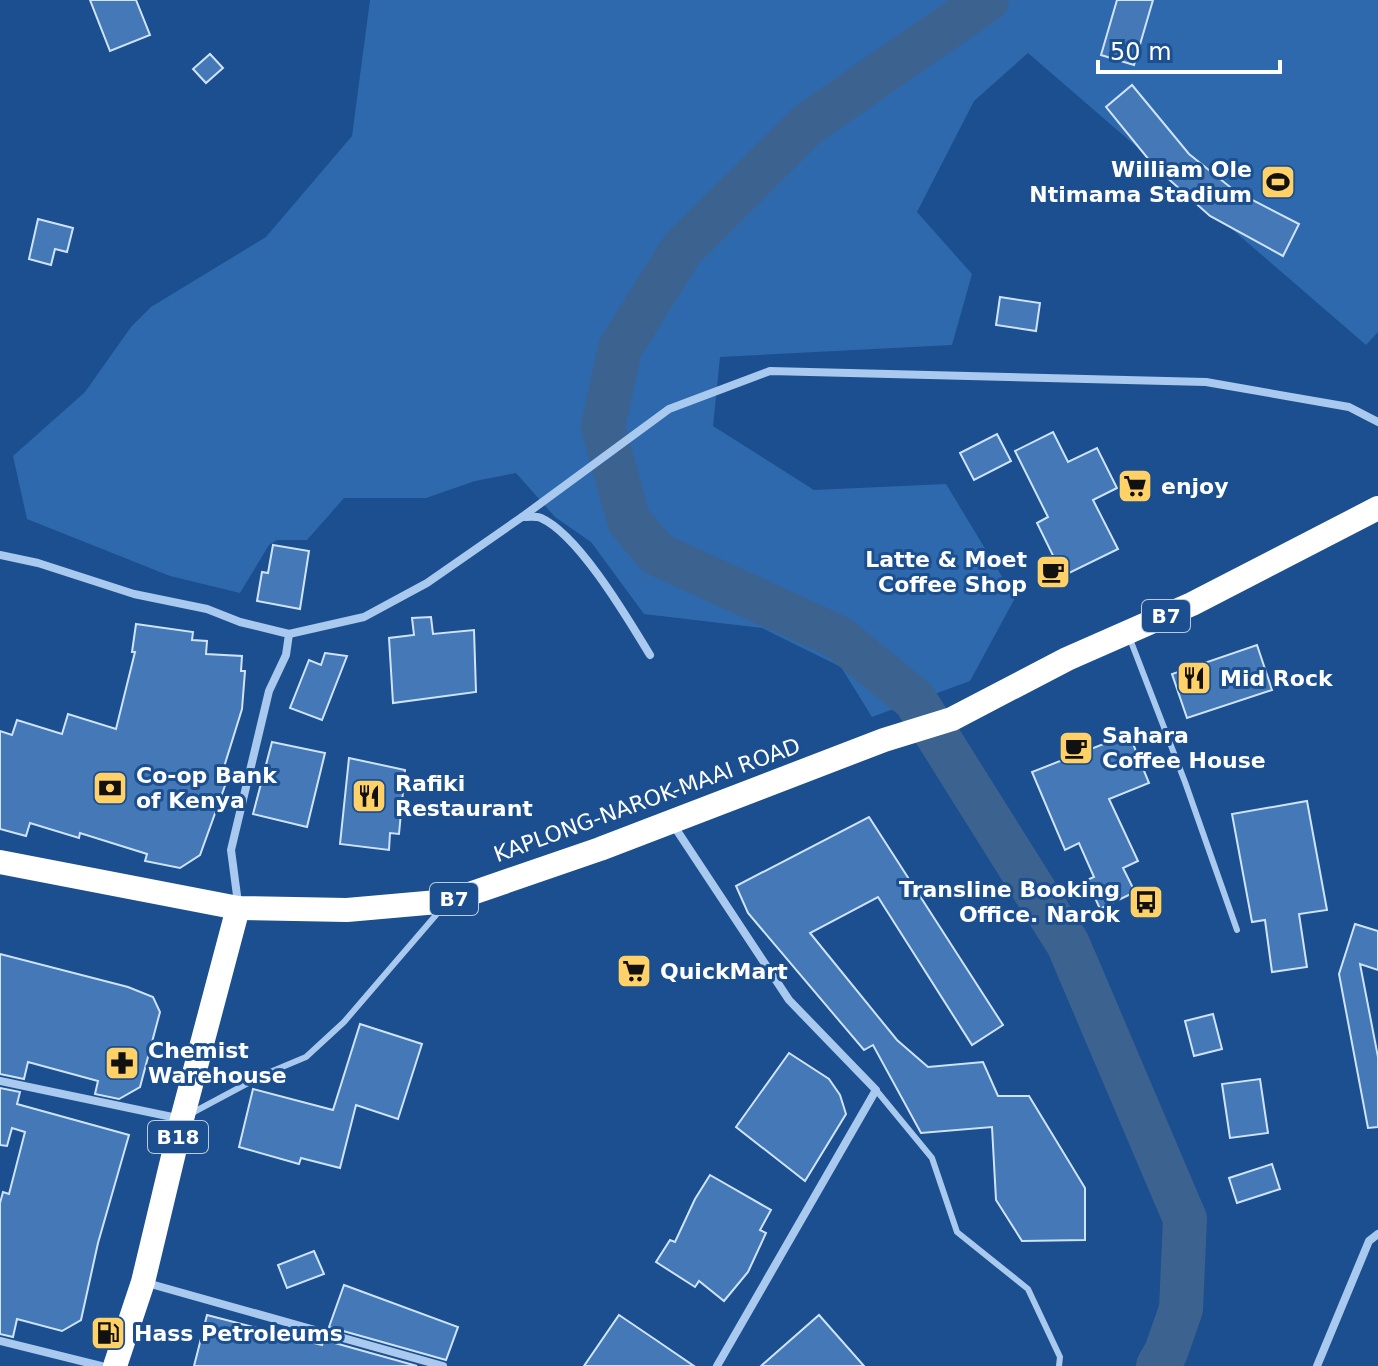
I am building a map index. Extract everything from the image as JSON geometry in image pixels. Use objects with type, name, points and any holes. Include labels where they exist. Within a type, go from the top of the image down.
[{"type":"highway","name":"B7","points":[[1127,632],[1192,604],[1378,508]]},
{"type":"highway","name":"KAPLONG-NAROK-MAAI ROAD","points":[[0,862],[238,908],[347,910],[449,901],[600,849],[884,740],[952,719],[1067,659],[1127,632]]},
{"type":"highway","name":"B18","points":[[115,1366],[143,1282],[238,908]]},
{"type":"street","points":[[0,555],[38,563],[134,594],[207,609],[240,622],[289,634],[364,617],[427,583],[669,409],[770,371],[1206,382],[1349,407],[1378,422]]},
{"type":"street","points":[[522,517],[539,517],[565,536],[608,587],[650,655]]},
{"type":"street","points":[[238,908],[231,850],[269,691],[286,655],[289,634]]},
{"type":"street","points":[[670,821],[789,1000],[876,1090],[717,1366]]},
{"type":"street","points":[[0,1081],[182,1119]]},
{"type":"street","points":[[1317,1366],[1369,1241],[1378,1234]]},
{"type":"street","points":[[143,1282],[443,1366]]},
{"type":"street","points":[[0,1341],[101,1366]]},
{"type":"lane","points":[[1127,632],[1185,782],[1237,930]]},
{"type":"lane","points":[[182,1119],[263,1075],[306,1057],[344,1022],[449,901]]},
{"type":"lane","points":[[876,1090],[932,1158],[957,1232],[1028,1289],[1060,1357],[1059,1366]]},
{"type":"shaded area","points":[[370,0],[1378,0],[1378,332],[1366,345],[1028,53],[974,101],[917,212],[972,274],[952,345],[720,357],[713,426],[814,490],[946,484],[1015,598],[970,681],[872,717],[841,667],[762,628],[644,614],[591,542],[555,517],[516,473],[475,481],[426,498],[344,498],[307,540],[277,540],[269,545],[240,593],[170,576],[27,519],[13,456],[85,392],[131,327],[151,307],[266,237],[352,136]]},
{"type":"building","points":[[90,0],[136,0],[150,35],[110,51]]},
{"type":"building","points":[[1117,0],[1153,0],[1134,65],[1101,55]]},
{"type":"building","points":[[210,54],[223,68],[206,83],[193,69]]},
{"type":"building","points":[[1132,85],[1189,154],[1235,191],[1299,224],[1283,256],[1210,216],[1154,166],[1106,107]]},
{"type":"building","points":[[38,219],[73,228],[67,252],[55,249],[51,265],[29,259]]},
{"type":"building","points":[[1000,297],[1040,303],[1036,331],[996,325]]},
{"type":"building","points":[[1053,432],[1068,462],[1097,448],[1117,488],[1093,500],[1118,549],[1063,576],[1037,523],[1048,517],[1015,451]]},
{"type":"building","points":[[997,434],[1011,461],[974,480],[960,453]]},
{"type":"building","points":[[273,545],[309,551],[300,609],[257,601],[262,572],[268,573]]},
{"type":"building","points":[[431,617],[433,634],[474,630],[476,692],[393,703],[389,638],[414,635],[412,618]]},
{"type":"building","points":[[136,624],[193,632],[192,640],[207,641],[206,654],[242,656],[241,671],[245,671],[242,709],[224,767],[231,769],[200,855],[180,868],[145,861],[147,854],[80,833],[79,838],[30,823],[26,836],[0,829],[0,731],[12,735],[17,720],[62,734],[68,714],[116,729],[135,652],[132,652]]},
{"type":"building","points":[[1257,645],[1272,690],[1187,718],[1172,674]]},
{"type":"building","points":[[325,653],[347,656],[322,720],[290,708],[309,660],[321,665]]},
{"type":"building","points":[[1129,734],[1149,783],[1109,799],[1138,861],[1123,868],[1135,892],[1100,909],[1087,880],[1094,877],[1079,843],[1065,850],[1032,772]]},
{"type":"building","points":[[272,742],[325,753],[307,827],[253,814]]},
{"type":"building","name":"Rafiki Restaurant","points":[[349,758],[405,770],[399,834],[390,833],[389,850],[340,844]]},
{"type":"building","points":[[1307,801],[1327,910],[1299,914],[1307,967],[1272,972],[1265,920],[1252,922],[1232,814]]},
{"type":"building","points":[[869,817],[1003,1025],[972,1045],[878,897],[810,933],[897,1040],[928,1067],[983,1062],[998,1096],[1029,1096],[1085,1188],[1085,1240],[1022,1241],[996,1200],[992,1127],[921,1133],[873,1045],[864,1050],[748,913],[736,886]]},
{"type":"building","points":[[1355,924],[1378,931],[1378,970],[1360,964],[1378,1057],[1378,1127],[1368,1128],[1339,974]]},
{"type":"building","points":[[0,954],[128,987],[153,997],[160,1012],[140,1087],[119,1099],[95,1094],[98,1081],[28,1062],[24,1079],[0,1074]]},
{"type":"building","points":[[1213,1014],[1222,1049],[1194,1056],[1185,1021]]},
{"type":"building","points":[[360,1024],[422,1044],[398,1119],[356,1105],[340,1168],[301,1158],[299,1164],[239,1147],[253,1089],[333,1110]]},
{"type":"building","points":[[789,1053],[829,1079],[840,1095],[846,1114],[805,1181],[736,1127]]},
{"type":"building","points":[[1260,1079],[1268,1133],[1230,1138],[1222,1084]]},
{"type":"building","points":[[0,1088],[20,1092],[17,1104],[129,1135],[98,1243],[81,1320],[62,1331],[17,1319],[13,1337],[0,1334],[0,1203],[3,1192],[9,1194],[25,1132],[12,1128],[7,1146],[0,1145]]},
{"type":"building","points":[[1272,1164],[1280,1189],[1237,1203],[1229,1178]]},
{"type":"building","points":[[710,1175],[771,1210],[760,1230],[766,1233],[748,1272],[724,1301],[699,1281],[695,1287],[656,1262],[670,1240],[675,1242]]},
{"type":"building","points":[[314,1251],[324,1274],[287,1288],[278,1265]]},
{"type":"building","points":[[344,1285],[458,1327],[446,1360],[329,1327]]},
{"type":"building","points":[[207,1315],[322,1345],[324,1340],[417,1366],[194,1366]]},
{"type":"building","points":[[619,1315],[653,1338],[694,1366],[584,1366]]},
{"type":"building","points":[[819,1315],[864,1366],[761,1366]]},
{"type":"waterway","points":[[987,0],[808,124],[682,249],[620,348],[603,427],[629,521],[657,554],[838,637],[915,700],[1068,944],[1185,1219],[1181,1309],[1158,1366]]},
{"type":"place","name":"William Ole Ntimama Stadium","points":[[1278,182]]},
{"type":"place","name":"enjoy","points":[[1135,486]]},
{"type":"place","name":"Latte & Moet Coffee Shop","points":[[1053,572]]},
{"type":"place","name":"Mid Rock","points":[[1194,678]]},
{"type":"place","name":"Sahara Coffee House","points":[[1076,748]]},
{"type":"place","name":"Co-op Bank of Kenya","points":[[110,788]]},
{"type":"place","name":"Rafiki Restaurant","points":[[369,796]]},
{"type":"place","name":"Transline Booking Office. Narok","points":[[1146,902]]},
{"type":"place","name":"QuickMart","points":[[634,971]]},
{"type":"place","name":"Chemist Warehouse","points":[[122,1063]]},
{"type":"place","name":"Hass Petroleums","points":[[108,1333]]}]
